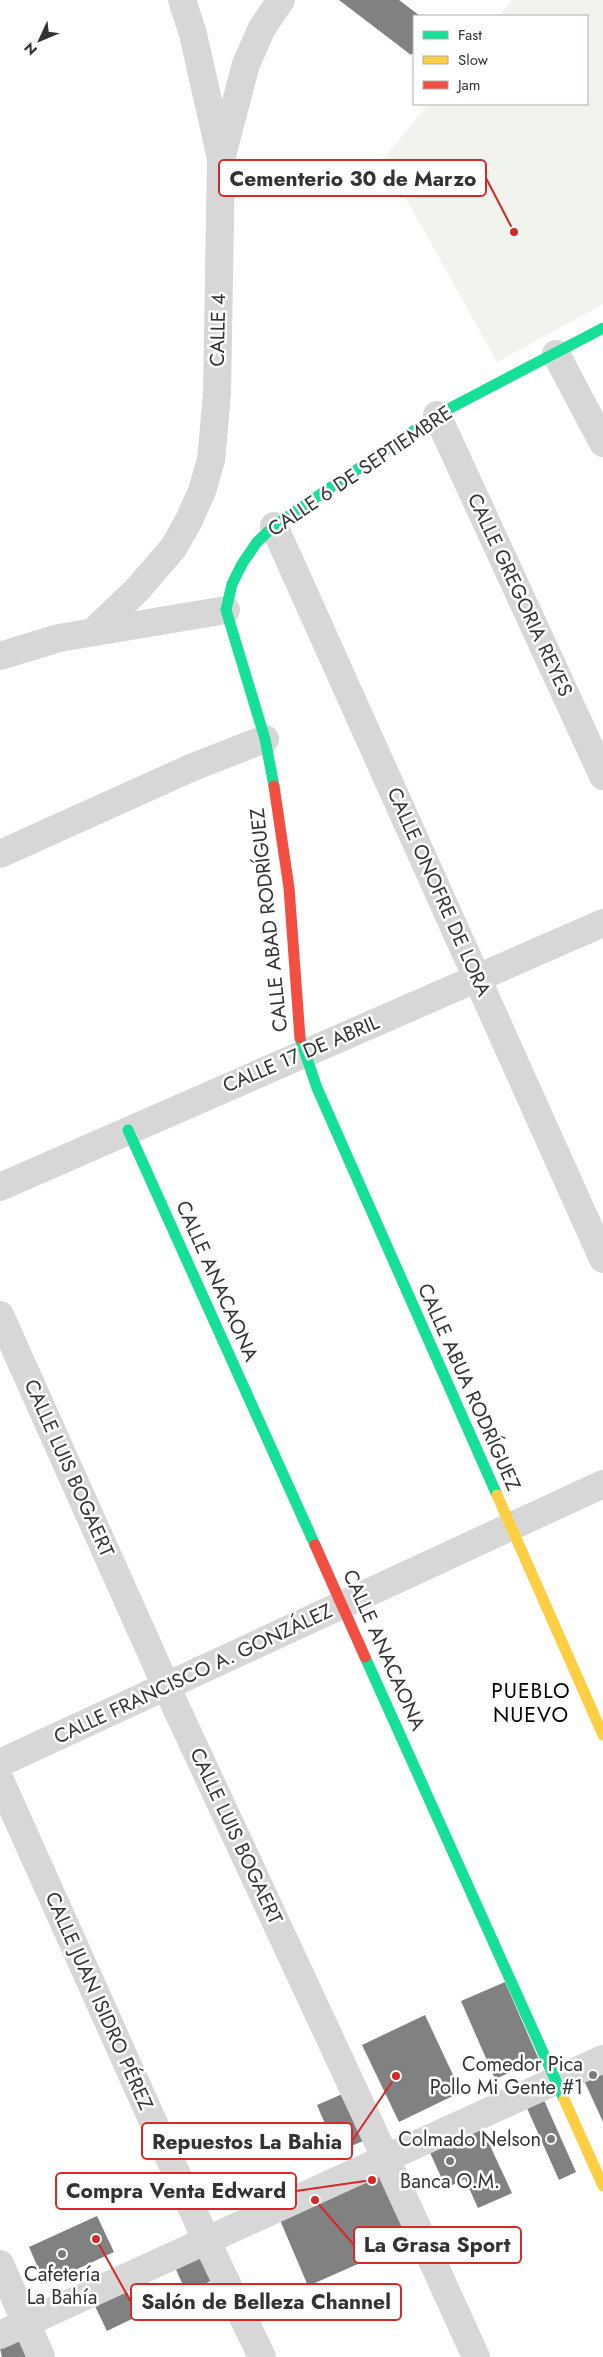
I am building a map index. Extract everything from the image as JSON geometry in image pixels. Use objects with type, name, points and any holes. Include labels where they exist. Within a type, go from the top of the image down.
[{"type":"street","points":[[182,0],[193,34],[221,159]]},
{"type":"street","name":"CALLE 4","points":[[93,632],[137,590],[174,547],[202,491],[211,460],[217,394],[221,159],[246,64],[262,28],[281,0]]},
{"type":"street","name":"CALLE 6 DE SEPTIEMBRE","points":[[226,610],[232,584],[242,564],[257,542],[274,526],[438,415],[603,328]]},
{"type":"street","points":[[556,354],[603,443]]},
{"type":"street","name":"CALLE GREGORIA REYES","points":[[438,415],[603,776]]},
{"type":"street","name":"CALLE ONOFRE DE LORA","points":[[274,526],[603,1259]]},
{"type":"street","points":[[0,656],[58,638],[226,610]]},
{"type":"street","name":"CALLE ABAD RODRÍGUEZ","points":[[226,610],[265,739],[279,810],[289,888],[295,1010],[303,1052]]},
{"type":"street","points":[[0,854],[193,767],[265,739]]},
{"type":"street","name":"CALLE 17 DE ABRIL","points":[[0,1187],[303,1052],[603,922]]},
{"type":"street","name":"CALLE ABUA RODRÍGUEZ","points":[[303,1052],[317,1088],[603,1735]]},
{"type":"street","name":"CALLE ANACAONA","points":[[128,1130],[343,1604],[603,2186]]},
{"type":"street","name":"CALLE LUIS BOGAERT","points":[[0,1314],[166,1686],[476,2357]]},
{"type":"street","name":"CALLE FRANCISCO A. GONZÁLEZ","points":[[0,1763],[603,1484]]},
{"type":"street","name":"CALLE JUAN ISIDRO PÉREZ","points":[[0,1780],[207,2242],[262,2357]]},
{"type":"street","points":[[0,2335],[207,2242],[603,2059]]},
{"type":"street","points":[[0,2264],[42,2357]]},
{"type":"shaded area","points":[[512,0],[603,0],[603,304],[497,362],[384,159],[427,105],[588,105],[588,15],[500,15]]},
{"type":"building","points":[[339,0],[399,0],[419,15],[413,15],[413,52],[411,55]]},
{"type":"building","points":[[505,1982],[539,2060],[495,2079],[461,2001]]},
{"type":"building","points":[[425,2015],[461,2092],[399,2122],[362,2045]]},
{"type":"building","points":[[603,2066],[603,2122],[582,2076]]},
{"type":"building","points":[[347,2092],[368,2139],[337,2152],[317,2105]]},
{"type":"building","name":"Colmado Nelson","points":[[543,2098],[576,2172],[559,2180],[526,2106]]},
{"type":"building","points":[[479,2122],[512,2193],[478,2208],[465,2179],[446,2188],[427,2146]]},
{"type":"building","points":[[369,2172],[381,2177],[410,2241],[308,2286],[280,2220]]},
{"type":"building","name":"Cafetería La Bahía","points":[[97,2216],[114,2252],[45,2284],[29,2247]]},
{"type":"building","points":[[208,2250],[220,2277],[186,2292],[174,2265]]},
{"type":"building","points":[[124,2285],[138,2316],[107,2331],[92,2300]]},
{"type":"building","points":[[27,2335],[38,2357],[2,2357],[0,2348]]},
{"type":"traffic: fast","points":[[274,786],[265,739],[226,610],[232,584],[242,564],[257,542],[274,526],[437,415],[603,328]]},
{"type":"traffic: fast","points":[[300,1038],[317,1088],[497,1495]]},
{"type":"traffic: fast","points":[[128,1130],[315,1545]]},
{"type":"traffic: fast","points":[[365,1657],[564,2099]]},
{"type":"traffic: slow","points":[[497,1495],[603,1735]]},
{"type":"traffic: slow","points":[[564,2099],[603,2186]]},
{"type":"traffic: jam","points":[[274,786],[289,888],[300,1038]]},
{"type":"traffic: jam","points":[[315,1545],[365,1657]]},
{"type":"place","name":"Cementerio 30 de Marzo","points":[[514,232]]},
{"type":"place","name":"Comedor Pica Pollo Mi Gente #1","points":[[593,2075]]},
{"type":"place","name":"Repuestos La Bahia","points":[[396,2076]]},
{"type":"place","name":"Colmado Nelson","points":[[551,2139]]},
{"type":"place","name":"Banca O.M.","points":[[450,2161]]},
{"type":"place","name":"Compra Venta Edward","points":[[372,2180]]},
{"type":"place","name":"La Grasa Sport","points":[[315,2200]]},
{"type":"place","name":"Salón de Belleza Channel","points":[[96,2239]]},
{"type":"place","name":"Cafetería La Bahía","points":[[62,2254]]},
{"type":"district","name":"PUEBLO NUEVO","points":[[531,1703]]}]
